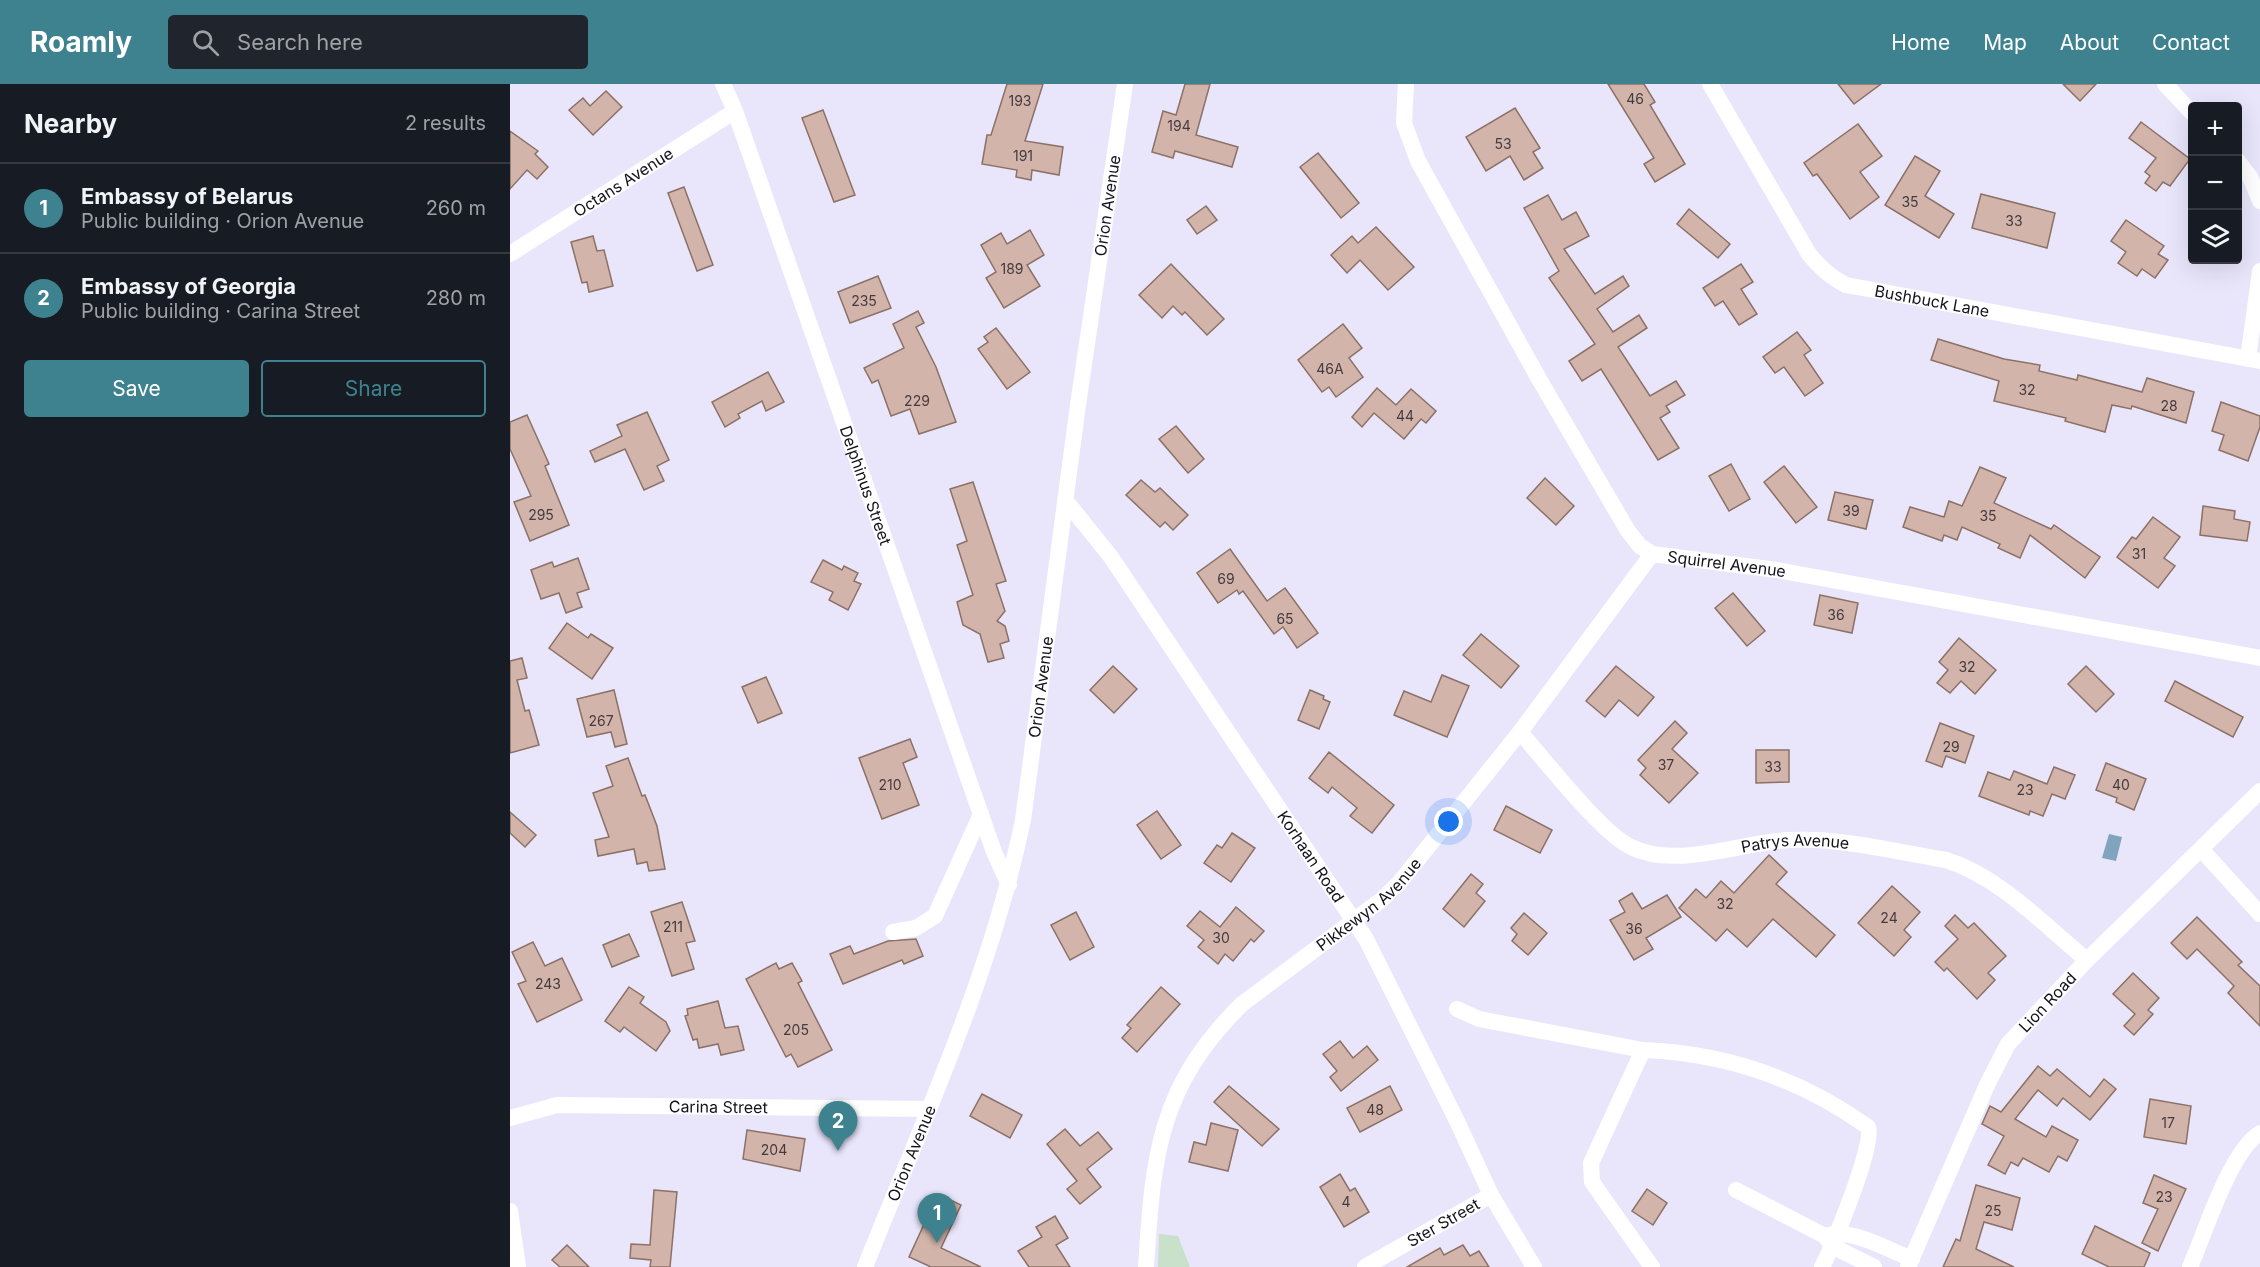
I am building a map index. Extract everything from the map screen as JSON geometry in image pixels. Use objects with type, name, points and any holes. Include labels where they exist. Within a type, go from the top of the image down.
[{"type":"street","name":"Delphinus Street","points":[[723,84],[735,111],[981,814],[1010,885]]},
{"type":"street","name":"Orion Avenue","points":[[865,1267],[977,983],[1010,885],[1023,820],[1125,84]]},
{"type":"street","name":"Squirrel Avenue","points":[[1406,84],[1404,123],[1418,161],[1539,380],[1628,531],[1640,546],[1652,554],[1778,570],[2260,658]]},
{"type":"street","name":"Bushbuck Lane","points":[[1710,84],[1809,254],[1829,277],[1846,285],[2254,360]]},
{"type":"street","points":[[2165,84],[2188,108]]},
{"type":"street","name":"Octans Avenue","points":[[510,254],[735,111]]},
{"type":"street","points":[[2242,166],[2250,177],[2260,201]]},
{"type":"street","points":[[2254,360],[2260,272]]},
{"type":"street","name":"Korhaan Road","points":[[1066,501],[1111,557],[1354,921],[1388,980],[1491,1195],[1534,1267]]},
{"type":"street","name":"Pikkewyn Avenue","points":[[1146,1267],[1149,1207],[1159,1142],[1176,1091],[1192,1065],[1224,1023],[1242,1005],[1380,901],[1399,883],[1521,732],[1652,554]]},
{"type":"street","name":"Patrys Avenue","points":[[1521,732],[1599,820],[1629,847],[1663,856],[1678,856],[1775,841],[1824,840],[1946,860],[1964,866],[1999,888],[2087,960]]},
{"type":"street","name":"Lion Road","points":[[1910,1263],[1999,1059],[2020,1029],[2087,960],[2260,791]]},
{"type":"street","points":[[893,932],[916,927],[934,916],[981,814]]},
{"type":"street","points":[[2201,849],[2260,914]]},
{"type":"street","points":[[1457,1009],[1479,1019],[1642,1050],[1702,1055],[1761,1071],[1818,1095],[1868,1127],[1870,1137],[1822,1267]]},
{"type":"street","points":[[1642,1050],[1594,1155],[1590,1173],[1592,1182],[1653,1267]]},
{"type":"street","name":"Carina Street","points":[[510,1118],[557,1104],[928,1109]]},
{"type":"street","points":[[2190,1267],[2233,1166],[2248,1143],[2260,1133]]},
{"type":"street","points":[[1736,1190],[1832,1238],[1874,1267]]},
{"type":"street","name":"Ster Street","points":[[1365,1267],[1491,1195]]},
{"type":"street","points":[[510,1211],[518,1267]]},
{"type":"street","points":[[1832,1238],[1874,1244],[1910,1263]]},
{"type":"green space","points":[[1159,1234],[1178,1236],[1190,1267],[1158,1267]]},
{"type":"water","points":[[2109,834],[2122,837],[2116,861],[2102,858]]},
{"type":"building","points":[[1007,84],[1043,84],[1025,141],[1063,147],[1059,175],[1032,170],[1031,180],[1016,177],[1017,170],[982,164],[987,135],[991,135]]},
{"type":"building","points":[[1185,84],[1210,84],[1196,135],[1238,147],[1232,167],[1175,151],[1173,158],[1152,152],[1163,111],[1176,115]]},
{"type":"building","points":[[1608,84],[1644,84],[1655,102],[1650,105],[1685,164],[1655,182],[1644,164],[1654,158]]},
{"type":"building","points":[[1838,84],[1881,84],[1854,104]]},
{"type":"building","points":[[2063,84],[2096,84],[2080,101]]},
{"type":"building","points":[[606,91],[622,107],[593,135],[569,110],[583,98],[590,106]]},
{"type":"building","points":[[1515,108],[1540,148],[1533,152],[1543,168],[1524,180],[1510,156],[1486,171],[1466,137]]},
{"type":"building","points":[[823,110],[855,195],[834,202],[802,118]]},
{"type":"building","points":[[2141,122],[2188,157],[2188,162],[2170,186],[2163,182],[2156,191],[2145,183],[2150,176],[2145,172],[2156,158],[2129,138]]},
{"type":"building","points":[[1858,124],[1882,156],[1860,172],[1879,197],[1850,219],[1817,174],[1813,176],[1804,163]]},
{"type":"building","points":[[510,131],[538,151],[535,154],[548,167],[537,179],[527,170],[510,189]]},
{"type":"building","points":[[1318,153],[1359,203],[1341,218],[1300,167]]},
{"type":"building","points":[[1915,156],[1940,171],[1925,196],[1954,214],[1939,238],[1885,205]]},
{"type":"building","points":[[684,187],[713,265],[697,271],[668,193]]},
{"type":"building","points":[[1981,194],[2055,213],[2047,248],[1972,228]]},
{"type":"building","points":[[1548,195],[1562,220],[1576,212],[1589,236],[1564,249],[1595,294],[1623,276],[1629,286],[1597,309],[1613,332],[1639,315],[1647,328],[1618,347],[1650,396],[1676,381],[1685,395],[1666,406],[1670,412],[1660,418],[1679,448],[1658,460],[1601,369],[1582,381],[1569,361],[1595,344],[1549,278],[1559,271],[1524,208]]},
{"type":"building","points":[[1206,206],[1217,220],[1197,234],[1187,220]]},
{"type":"building","points":[[1689,209],[1730,244],[1718,258],[1677,224]]},
{"type":"building","points":[[2126,220],[2164,246],[2158,254],[2168,260],[2155,278],[2142,269],[2137,276],[2118,263],[2126,252],[2111,241]]},
{"type":"building","points":[[1376,227],[1414,267],[1388,290],[1360,260],[1347,273],[1331,255],[1352,236],[1358,243]]},
{"type":"building","points":[[1030,230],[1044,255],[1027,265],[1040,286],[1004,308],[986,278],[996,272],[981,245],[1001,233],[1007,244]]},
{"type":"building","points":[[593,236],[597,251],[604,250],[613,286],[589,292],[587,282],[582,283],[571,242]]},
{"type":"building","points":[[1171,264],[1224,319],[1207,335],[1185,312],[1182,315],[1173,306],[1162,318],[1139,295]]},
{"type":"building","points":[[1741,264],[1753,282],[1741,289],[1757,314],[1739,325],[1723,301],[1715,306],[1703,288]]},
{"type":"building","points":[[878,276],[891,308],[850,323],[838,292]]},
{"type":"building","points":[[918,311],[924,323],[916,327],[936,367],[956,422],[919,434],[910,409],[891,416],[878,380],[872,383],[864,368],[904,348],[893,324]]},
{"type":"building","points":[[1343,324],[1362,348],[1349,358],[1363,377],[1336,397],[1329,387],[1322,392],[1298,360]]},
{"type":"building","points":[[996,328],[1030,372],[1007,389],[978,349],[988,342],[984,337]]},
{"type":"building","points":[[1797,332],[1811,350],[1804,355],[1823,383],[1805,396],[1784,367],[1775,373],[1763,357]]},
{"type":"building","points":[[1938,339],[2004,359],[2040,365],[2039,371],[2077,380],[2078,375],[2142,392],[2147,378],[2194,392],[2186,423],[2132,406],[2131,409],[2112,405],[2105,432],[2065,421],[2066,418],[1994,401],[1999,381],[1931,360]]},
{"type":"building","points":[[768,372],[784,402],[766,411],[762,401],[738,414],[740,418],[725,427],[712,402]]},
{"type":"building","points":[[1377,388],[1396,405],[1411,389],[1436,411],[1426,423],[1421,419],[1404,439],[1374,413],[1362,427],[1352,417]]},
{"type":"building","points":[[2221,402],[2260,416],[2260,427],[2248,461],[2219,450],[2224,435],[2212,431]]},
{"type":"building","points":[[647,412],[669,460],[657,466],[664,481],[644,490],[625,449],[595,462],[590,451],[622,436],[617,425]]},
{"type":"building","points":[[527,415],[549,464],[545,466],[569,525],[530,541],[514,502],[531,496],[510,449],[510,422]]},
{"type":"building","points":[[1176,426],[1204,459],[1188,473],[1159,439]]},
{"type":"building","points":[[1731,464],[1750,499],[1729,511],[1709,476]]},
{"type":"building","points":[[1784,466],[1817,507],[1796,523],[1764,482]]},
{"type":"building","points":[[1980,467],[2006,478],[1994,503],[2051,529],[2054,525],[2100,557],[2085,578],[2030,535],[2020,558],[1998,548],[2000,544],[1962,527],[1957,540],[1944,535],[1942,541],[1903,527],[1910,507],[1944,517],[1949,501],[1962,506]]},
{"type":"building","points":[[1545,478],[1574,506],[1556,525],[1527,498]]},
{"type":"building","points":[[1141,480],[1155,492],[1160,488],[1188,515],[1173,530],[1165,522],[1160,527],[1126,495]]},
{"type":"building","points":[[973,482],[1006,581],[996,584],[1005,611],[997,621],[1005,626],[1009,641],[1000,644],[1004,658],[988,662],[980,634],[963,625],[957,602],[973,595],[957,545],[967,541],[950,489]]},
{"type":"building","points":[[1835,492],[1873,500],[1866,529],[1828,520]]},
{"type":"building","points":[[2203,506],[2235,511],[2234,519],[2250,522],[2247,541],[2200,535]]},
{"type":"building","points":[[2153,517],[2180,537],[2164,558],[2175,566],[2158,588],[2117,557],[2132,537],[2136,539]]},
{"type":"building","points":[[1230,549],[1267,601],[1285,588],[1318,633],[1297,648],[1283,627],[1274,634],[1243,591],[1239,594],[1237,590],[1218,603],[1197,573]]},
{"type":"building","points":[[578,558],[589,589],[577,593],[582,607],[566,613],[559,593],[541,599],[531,570],[552,562],[554,567]]},
{"type":"building","points":[[823,560],[842,570],[844,566],[858,573],[854,581],[861,584],[848,610],[829,600],[833,592],[811,582]]},
{"type":"building","points":[[1733,593],[1765,631],[1747,646],[1715,608]]},
{"type":"building","points":[[1820,595],[1858,603],[1852,633],[1814,625]]},
{"type":"building","points":[[567,623],[588,638],[591,634],[613,648],[592,679],[549,648]]},
{"type":"building","points":[[1481,634],[1519,666],[1501,688],[1463,655]]},
{"type":"building","points":[[1959,638],[1996,670],[1975,694],[1961,681],[1950,693],[1937,683],[1948,670],[1939,662]]},
{"type":"building","points":[[522,658],[527,678],[517,680],[525,711],[529,710],[539,745],[510,753],[510,661]]},
{"type":"building","points":[[1113,666],[1137,689],[1114,713],[1090,690]]},
{"type":"building","points":[[1616,666],[1654,697],[1638,716],[1619,700],[1605,717],[1586,701]]},
{"type":"building","points":[[2086,666],[2114,694],[2096,712],[2068,684]]},
{"type":"building","points":[[1442,675],[1469,686],[1447,737],[1394,715],[1404,691],[1431,702]]},
{"type":"building","points":[[766,677],[782,713],[758,723],[742,687]]},
{"type":"building","points":[[2175,681],[2243,717],[2233,737],[2165,701]]},
{"type":"building","points":[[614,690],[627,744],[615,747],[611,732],[587,737],[577,699]]},
{"type":"building","points":[[1310,690],[1324,696],[1323,699],[1330,702],[1319,729],[1298,720]]},
{"type":"building","points":[[1675,721],[1687,733],[1672,749],[1698,773],[1669,803],[1640,775],[1646,768],[1638,760]]},
{"type":"building","points":[[1940,723],[1974,736],[1965,763],[1946,756],[1942,767],[1926,761]]},
{"type":"building","points":[[910,739],[917,757],[903,763],[919,805],[882,819],[859,758]]},
{"type":"building","points":[[1756,750],[1789,750],[1789,782],[1756,783]]},
{"type":"building","points":[[1329,752],[1394,805],[1372,833],[1350,816],[1357,808],[1332,787],[1328,793],[1309,778]]},
{"type":"building","points":[[628,758],[642,796],[645,795],[657,826],[665,869],[649,871],[647,862],[637,864],[634,849],[598,856],[595,840],[609,837],[593,793],[613,786],[606,766]]},
{"type":"building","points":[[2106,763],[2146,779],[2134,810],[2116,802],[2117,798],[2096,790]]},
{"type":"building","points":[[2054,767],[2075,775],[2065,799],[2052,794],[2043,816],[2030,811],[2029,815],[1979,796],[1988,772],[2010,780],[2014,771],[2047,784]]},
{"type":"building","points":[[1506,806],[1552,830],[1540,853],[1494,830]]},
{"type":"building","points":[[1157,811],[1181,845],[1161,859],[1137,825]]},
{"type":"building","points":[[510,812],[536,835],[525,847],[510,833]]},
{"type":"building","points":[[1232,833],[1255,848],[1231,882],[1204,863],[1217,845],[1222,848]]},
{"type":"building","points":[[1769,855],[1787,872],[1776,884],[1835,935],[1816,957],[1773,919],[1747,947],[1727,929],[1716,941],[1679,908],[1696,889],[1706,898],[1721,881],[1734,893]]},
{"type":"building","points":[[1471,874],[1483,884],[1476,893],[1485,901],[1464,927],[1443,909]]},
{"type":"building","points":[[1892,886],[1920,912],[1904,930],[1911,937],[1894,956],[1858,923]]},
{"type":"building","points":[[1632,893],[1642,909],[1667,895],[1681,917],[1646,938],[1653,949],[1634,960],[1610,920],[1625,912],[1619,901]]},
{"type":"building","points":[[682,902],[695,941],[686,943],[694,969],[672,976],[651,912]]},
{"type":"building","points":[[1236,907],[1264,931],[1254,942],[1251,939],[1233,961],[1225,954],[1218,964],[1198,947],[1204,940],[1187,926],[1200,911],[1220,927]]},
{"type":"building","points":[[1076,912],[1094,947],[1070,960],[1051,925]]},
{"type":"building","points":[[1524,913],[1547,933],[1528,955],[1512,941],[1517,934],[1511,928]]},
{"type":"building","points":[[1955,915],[1968,928],[1974,923],[2006,956],[1988,973],[1995,980],[1977,999],[1947,968],[1944,971],[1935,962],[1958,939],[1945,926]]},
{"type":"building","points":[[2197,917],[2242,962],[2238,965],[2260,986],[2260,1026],[2228,993],[2234,986],[2197,949],[2187,959],[2171,943]]},
{"type":"building","points":[[629,934],[639,956],[612,967],[603,945]]},
{"type":"building","points":[[916,939],[923,956],[904,964],[902,960],[843,984],[830,954],[850,946],[854,954],[888,941]]},
{"type":"building","points":[[533,942],[545,966],[562,958],[582,1000],[537,1022],[518,984],[526,981],[512,952]]},
{"type":"building","points":[[776,963],[779,969],[792,963],[802,981],[798,983],[832,1050],[798,1067],[791,1054],[786,1057],[746,979]]},
{"type":"building","points":[[2133,973],[2159,998],[2148,1010],[2153,1014],[2134,1035],[2124,1026],[2135,1014],[2113,994]]},
{"type":"building","points":[[629,987],[644,997],[640,1003],[666,1022],[670,1031],[656,1051],[624,1027],[620,1032],[605,1021]]},
{"type":"building","points":[[1161,987],[1180,1004],[1137,1052],[1122,1038],[1131,1028],[1127,1025]]},
{"type":"building","points":[[718,1001],[725,1028],[738,1026],[744,1050],[721,1055],[718,1044],[699,1048],[697,1039],[693,1040],[685,1016],[688,1015],[687,1009]]},
{"type":"building","points":[[1340,1041],[1353,1058],[1367,1046],[1378,1060],[1341,1091],[1330,1077],[1337,1071],[1323,1054]]},
{"type":"building","points":[[2038,1066],[2050,1076],[2057,1069],[2090,1097],[2104,1079],[2116,1089],[2090,1120],[2063,1098],[2057,1106],[2038,1090],[2015,1119],[2046,1137],[2052,1126],[2078,1140],[2067,1161],[2058,1156],[2049,1172],[2023,1158],[2018,1166],[2011,1162],[2005,1174],[1988,1165],[2004,1136],[1982,1124],[1990,1106],[2001,1112]]},
{"type":"building","points":[[1229,1086],[1279,1129],[1262,1146],[1214,1102]]},
{"type":"building","points":[[1390,1086],[1402,1110],[1360,1132],[1347,1108]]},
{"type":"building","points":[[982,1094],[1022,1115],[1010,1138],[970,1116]]},
{"type":"building","points":[[2150,1099],[2191,1106],[2186,1144],[2144,1137]]},
{"type":"building","points":[[1211,1123],[1238,1130],[1228,1171],[1189,1162],[1194,1142],[1206,1145]]},
{"type":"building","points":[[1065,1129],[1080,1146],[1098,1132],[1112,1149],[1087,1169],[1101,1187],[1080,1204],[1067,1189],[1077,1181],[1047,1144]]},
{"type":"building","points":[[747,1130],[805,1139],[800,1171],[743,1159]]},
{"type":"building","points":[[1340,1174],[1350,1191],[1355,1188],[1369,1212],[1344,1227],[1320,1187]]},
{"type":"building","points":[[2154,1175],[2186,1189],[2158,1251],[2142,1243],[2158,1209],[2143,1203]]},
{"type":"building","points":[[1976,1185],[2020,1198],[2012,1230],[1984,1222],[1976,1249],[2014,1267],[1943,1267],[1956,1239],[1960,1241]]},
{"type":"building","points":[[1647,1189],[1667,1203],[1653,1225],[1632,1211]]},
{"type":"building","points":[[654,1190],[677,1192],[670,1267],[650,1267],[651,1260],[630,1258],[631,1244],[650,1245]]},
{"type":"building","points":[[938,1194],[961,1205],[941,1248],[981,1267],[931,1267],[909,1257]]},
{"type":"building","points":[[1055,1216],[1068,1238],[1056,1245],[1070,1267],[1029,1267],[1018,1251],[1042,1237],[1036,1227]]},
{"type":"building","points":[[2095,1226],[2150,1253],[2144,1267],[2109,1267],[2082,1254]]},
{"type":"building","points":[[567,1245],[589,1267],[560,1267],[552,1260]]},
{"type":"building","points":[[1463,1245],[1470,1256],[1479,1251],[1489,1267],[1407,1267],[1440,1248],[1444,1255]]},
{"type":"place","name":"Embassy of Georgia","points":[[838,1151]]},
{"type":"place","name":"Embassy of Belarus","points":[[937,1243]]}]
